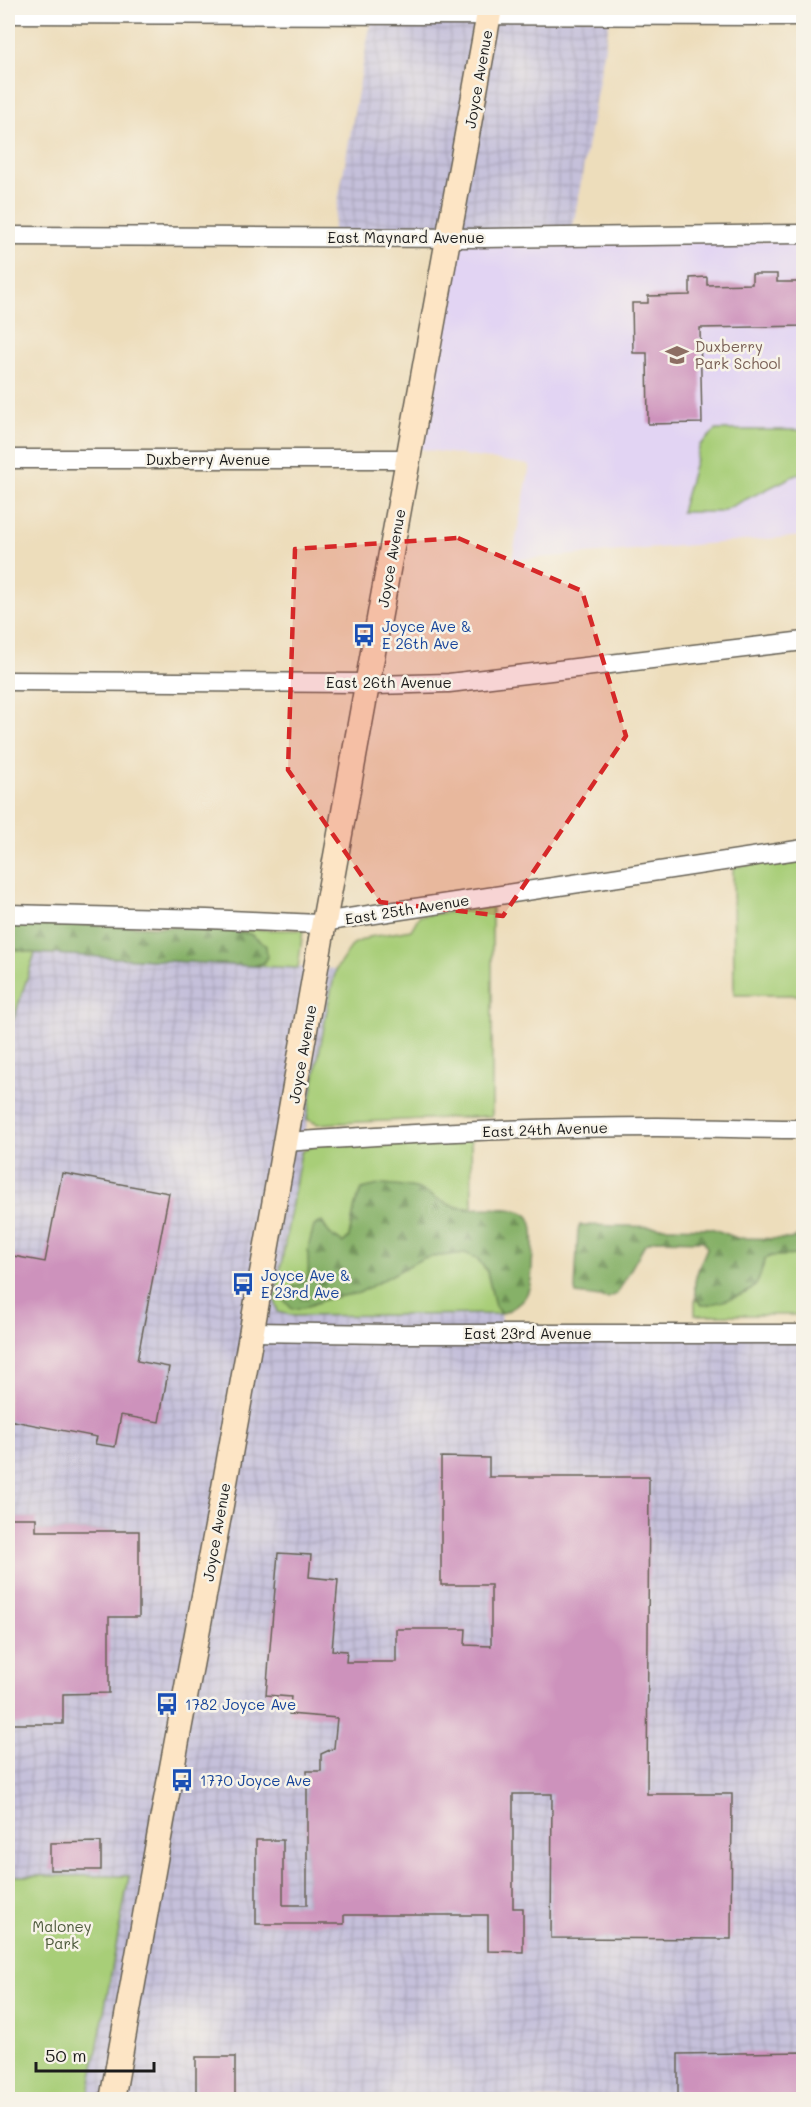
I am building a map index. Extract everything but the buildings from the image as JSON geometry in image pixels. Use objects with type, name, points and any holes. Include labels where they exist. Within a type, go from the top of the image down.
[{"type":"street","points":[[8,14],[490,11],[804,16]]},
{"type":"street","name":"Joyce Avenue","points":[[112,2100],[222,1505],[324,922],[490,11]]},
{"type":"street","name":"East Maynard Avenue","points":[[8,236],[449,238],[804,234]]},
{"type":"street","name":"Duxberry Avenue","points":[[8,459],[408,459]]},
{"type":"street","name":"East 26th Avenue","points":[[8,681],[449,683],[804,641]]},
{"type":"street","name":"East 25th Avenue","points":[[8,914],[318,924],[804,849]]},
{"type":"street","name":"East 24th Avenue","points":[[286,1142],[557,1128],[804,1129]]},
{"type":"street","name":"East 23rd Avenue","points":[[252,1332],[804,1334]]},
{"type":"highlighted area","points":[[458,538],[582,591],[626,736],[503,916],[380,902],[288,770],[295,549]]},
{"type":"shaded area","points":[[372,15],[610,18],[571,238],[332,234]]},
{"type":"shaded area","name":"Duxberry Park School","points":[[449,236],[803,242],[803,536],[512,560],[530,465],[408,447]]},
{"type":"shaded area","points":[[35,953],[336,969],[275,1299],[278,1312],[294,1316],[501,1314],[501,1332],[803,1331],[803,2099],[88,2099],[128,1876],[8,1876],[8,1037]]},
{"type":"green space","points":[[716,430],[801,430],[803,436],[802,472],[720,512],[681,512],[700,445]]},
{"type":"green space","points":[[803,856],[803,995],[734,995],[733,867]]},
{"type":"green space","points":[[492,907],[492,1116],[317,1124],[307,1119],[336,969],[353,944],[369,937],[411,930],[419,916]]},
{"type":"green space","points":[[8,922],[224,929],[250,934],[266,946],[267,958],[264,963],[253,966],[35,953],[8,948]]},
{"type":"green space","points":[[224,929],[303,930],[298,968],[253,966],[264,963],[267,958],[266,946],[250,934]]},
{"type":"green space","points":[[8,948],[35,953],[8,1037]]},
{"type":"green space","points":[[471,1135],[472,1208],[450,1205],[416,1188],[355,1205],[349,1237],[343,1243],[330,1234],[322,1222],[308,1250],[310,1273],[302,1284],[303,1308],[326,1299],[359,1292],[423,1258],[465,1253],[477,1258],[487,1272],[495,1306],[501,1314],[294,1316],[278,1312],[275,1300],[301,1152],[318,1143]]},
{"type":"green space","points":[[383,1184],[415,1188],[455,1207],[515,1210],[528,1216],[532,1226],[533,1249],[530,1286],[525,1298],[501,1314],[495,1306],[487,1271],[477,1258],[465,1253],[423,1258],[359,1293],[326,1299],[303,1308],[292,1309],[283,1299],[289,1288],[303,1282],[308,1275],[308,1251],[314,1226],[321,1222],[330,1234],[343,1243],[349,1237],[355,1205],[362,1189]]},
{"type":"green space","points":[[580,1225],[711,1228],[737,1238],[791,1239],[803,1233],[803,1255],[771,1256],[765,1259],[758,1280],[751,1289],[730,1299],[702,1305],[697,1299],[695,1285],[707,1248],[704,1241],[655,1240],[645,1244],[617,1294],[608,1298],[576,1294]]},
{"type":"green space","points":[[803,1255],[803,1315],[695,1315],[695,1298],[702,1305],[707,1305],[730,1299],[755,1286],[765,1259],[771,1256]]},
{"type":"green space","name":"Maloney Park","points":[[8,1876],[129,1876],[88,2099],[8,2099]]},
{"type":"place","name":"Duxberry Park School","points":[[677,355]]},
{"type":"place","name":"Joyce Ave & E 26th Ave","points":[[364,635]]},
{"type":"place","name":"Joyce Ave & E 23rd Ave","points":[[243,1284]]},
{"type":"place","name":"1782 Joyce Ave","points":[[167,1704]]},
{"type":"place","name":"1770 Joyce Ave","points":[[182,1780]]}]
